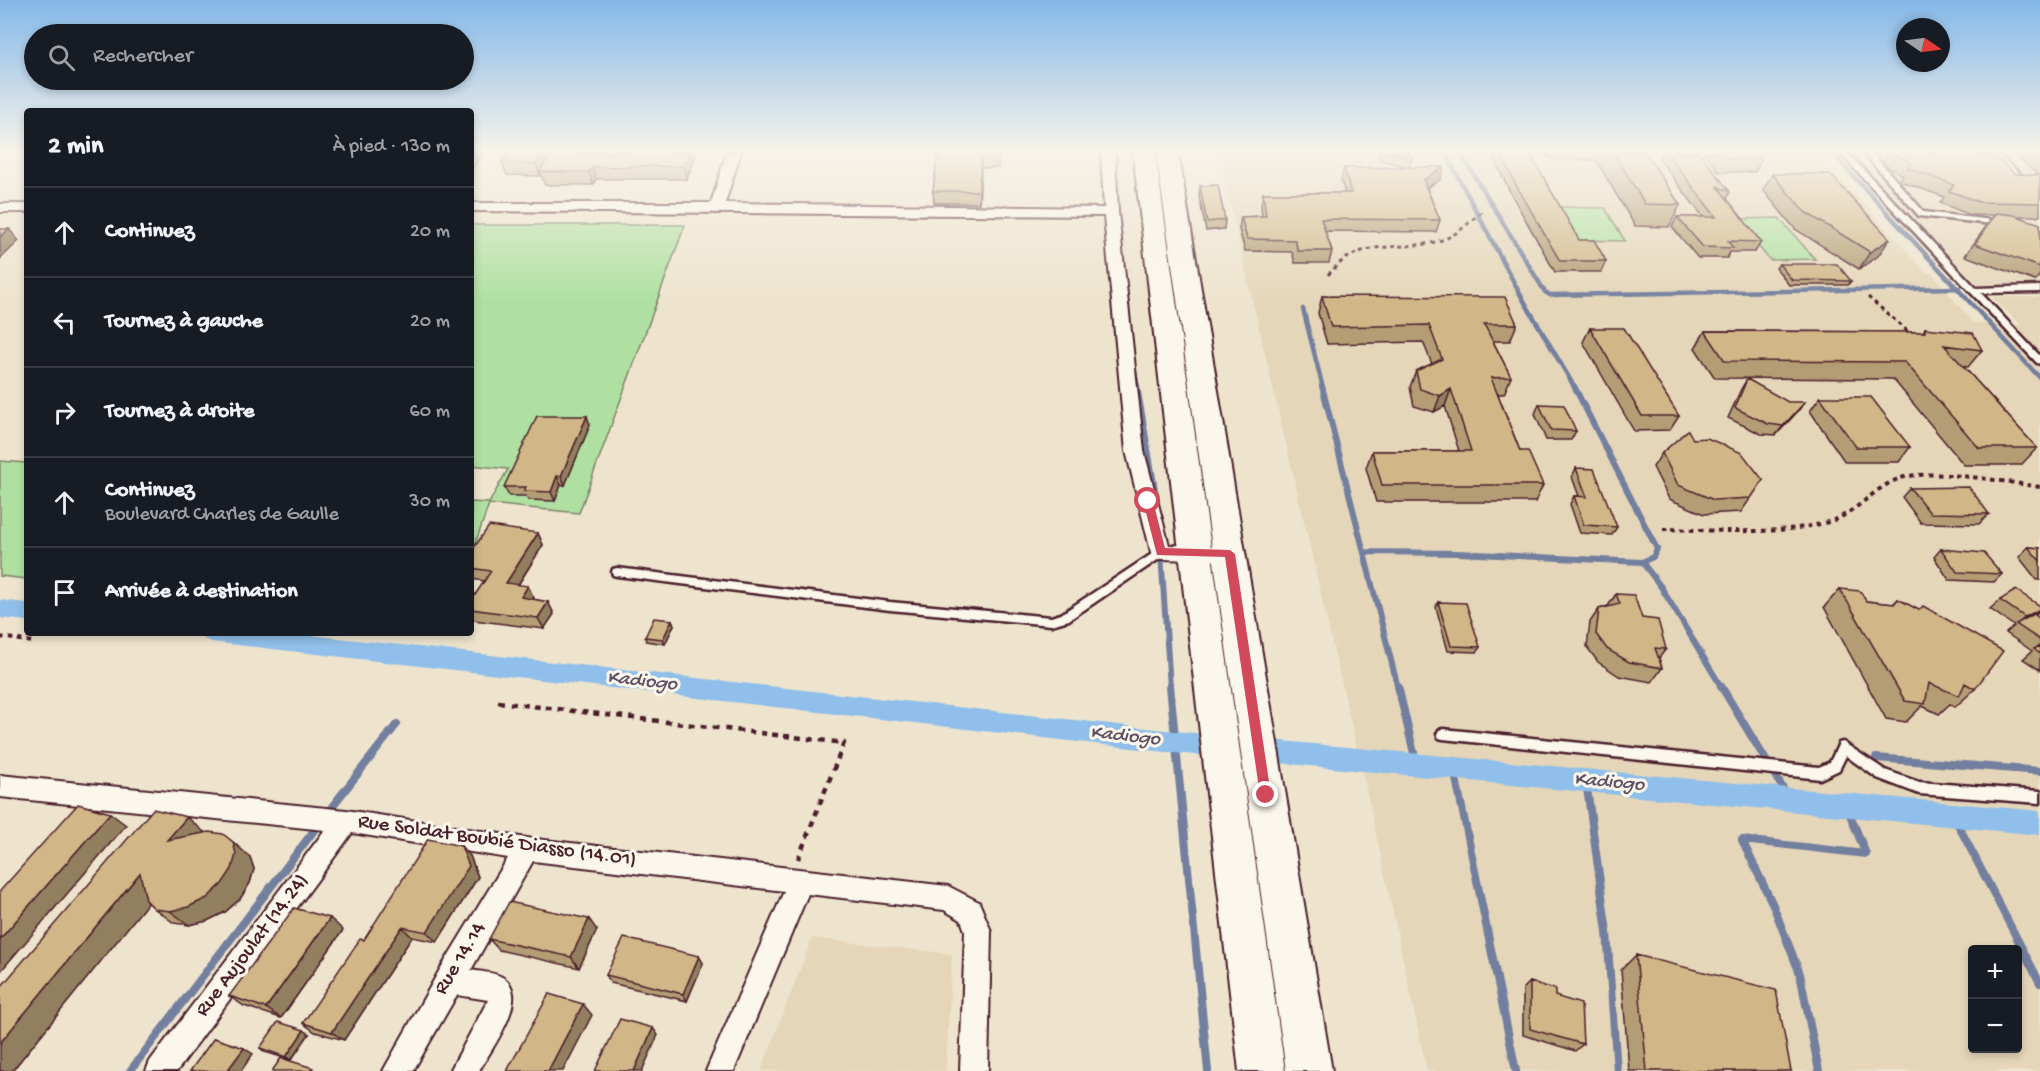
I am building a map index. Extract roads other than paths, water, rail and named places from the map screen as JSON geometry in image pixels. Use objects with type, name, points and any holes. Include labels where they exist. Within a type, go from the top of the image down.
[{"type":"main road","points":[[1150,202],[1215,700],[1246,796],[1310,1071]]},
{"type":"main road","points":[[1175,202],[1251,701],[1246,796],[1262,1071]]},
{"type":"street","points":[[717,207],[719,202]]},
{"type":"street","points":[[1110,202],[1135,451],[1161,552],[1230,554]]},
{"type":"street","points":[[474,207],[717,207],[1111,212]]},
{"type":"street","points":[[0,208],[24,208]]},
{"type":"street","name":"Rue Soldat Boubié Diasso (14.01)","points":[[0,786],[346,821],[527,849],[948,898],[970,911],[978,931],[974,1071]]},
{"type":"street","name":"Rue Aujoulat (14.24)","points":[[160,1071],[346,821]]},
{"type":"street","name":"Rue 14.14","points":[[397,1071],[448,980],[527,849]]},
{"type":"street","points":[[720,1071],[794,881]]},
{"type":"street","points":[[448,980],[494,987],[502,994],[502,1002],[464,1071]]},
{"type":"lane","points":[[1890,202],[2040,361]]},
{"type":"lane","points":[[1911,202],[1922,214],[2016,225]]},
{"type":"lane","points":[[1974,291],[2040,289]]},
{"type":"lane","points":[[616,572],[890,606],[1058,621],[1161,552]]},
{"type":"lane","points":[[1443,734],[1820,773],[1834,766],[1843,747],[1881,774],[1919,788],[2040,797]]},
{"type":"waterway","points":[[1471,202],[1520,294],[1575,388]]},
{"type":"waterway","points":[[1490,202],[1545,292],[1550,295],[1957,288]]},
{"type":"waterway","points":[[1877,202],[1957,288]]},
{"type":"waterway","points":[[1957,288],[2040,378]]},
{"type":"waterway","points":[[1303,309],[1323,388]]},
{"type":"waterway","points":[[1135,372],[1138,388]]},
{"type":"waterway","points":[[1137,386],[1157,501]]},
{"type":"waterway","points":[[1322,386],[1398,688]]},
{"type":"waterway","points":[[1574,386],[1657,549],[1653,557],[1642,562]]},
{"type":"waterway","points":[[1366,552],[1458,553],[1642,562]]},
{"type":"waterway","points":[[1161,553],[1170,688]]},
{"type":"waterway","points":[[1642,562],[1661,587],[1722,688]]},
{"type":"waterway","name":"Kadiogo","points":[[0,609],[24,612]]},
{"type":"waterway","name":"Kadiogo","points":[[238,636],[1174,742],[2040,823]]},
{"type":"waterway","points":[[1170,686],[1208,1071]]},
{"type":"waterway","points":[[1398,686],[1417,766]]},
{"type":"waterway","points":[[1721,686],[1790,800]]},
{"type":"waterway","points":[[327,813],[397,724]]},
{"type":"waterway","points":[[1876,758],[2040,771]]},
{"type":"waterway","points":[[1454,769],[1516,1071]]},
{"type":"waterway","points":[[1586,781],[1607,932],[1617,1071]]},
{"type":"waterway","points":[[1819,1071],[1800,974],[1773,905],[1742,840],[1866,854],[1846,805]]},
{"type":"waterway","points":[[1953,815],[2040,983]]},
{"type":"waterway","points":[[130,1071],[319,824]]}]
